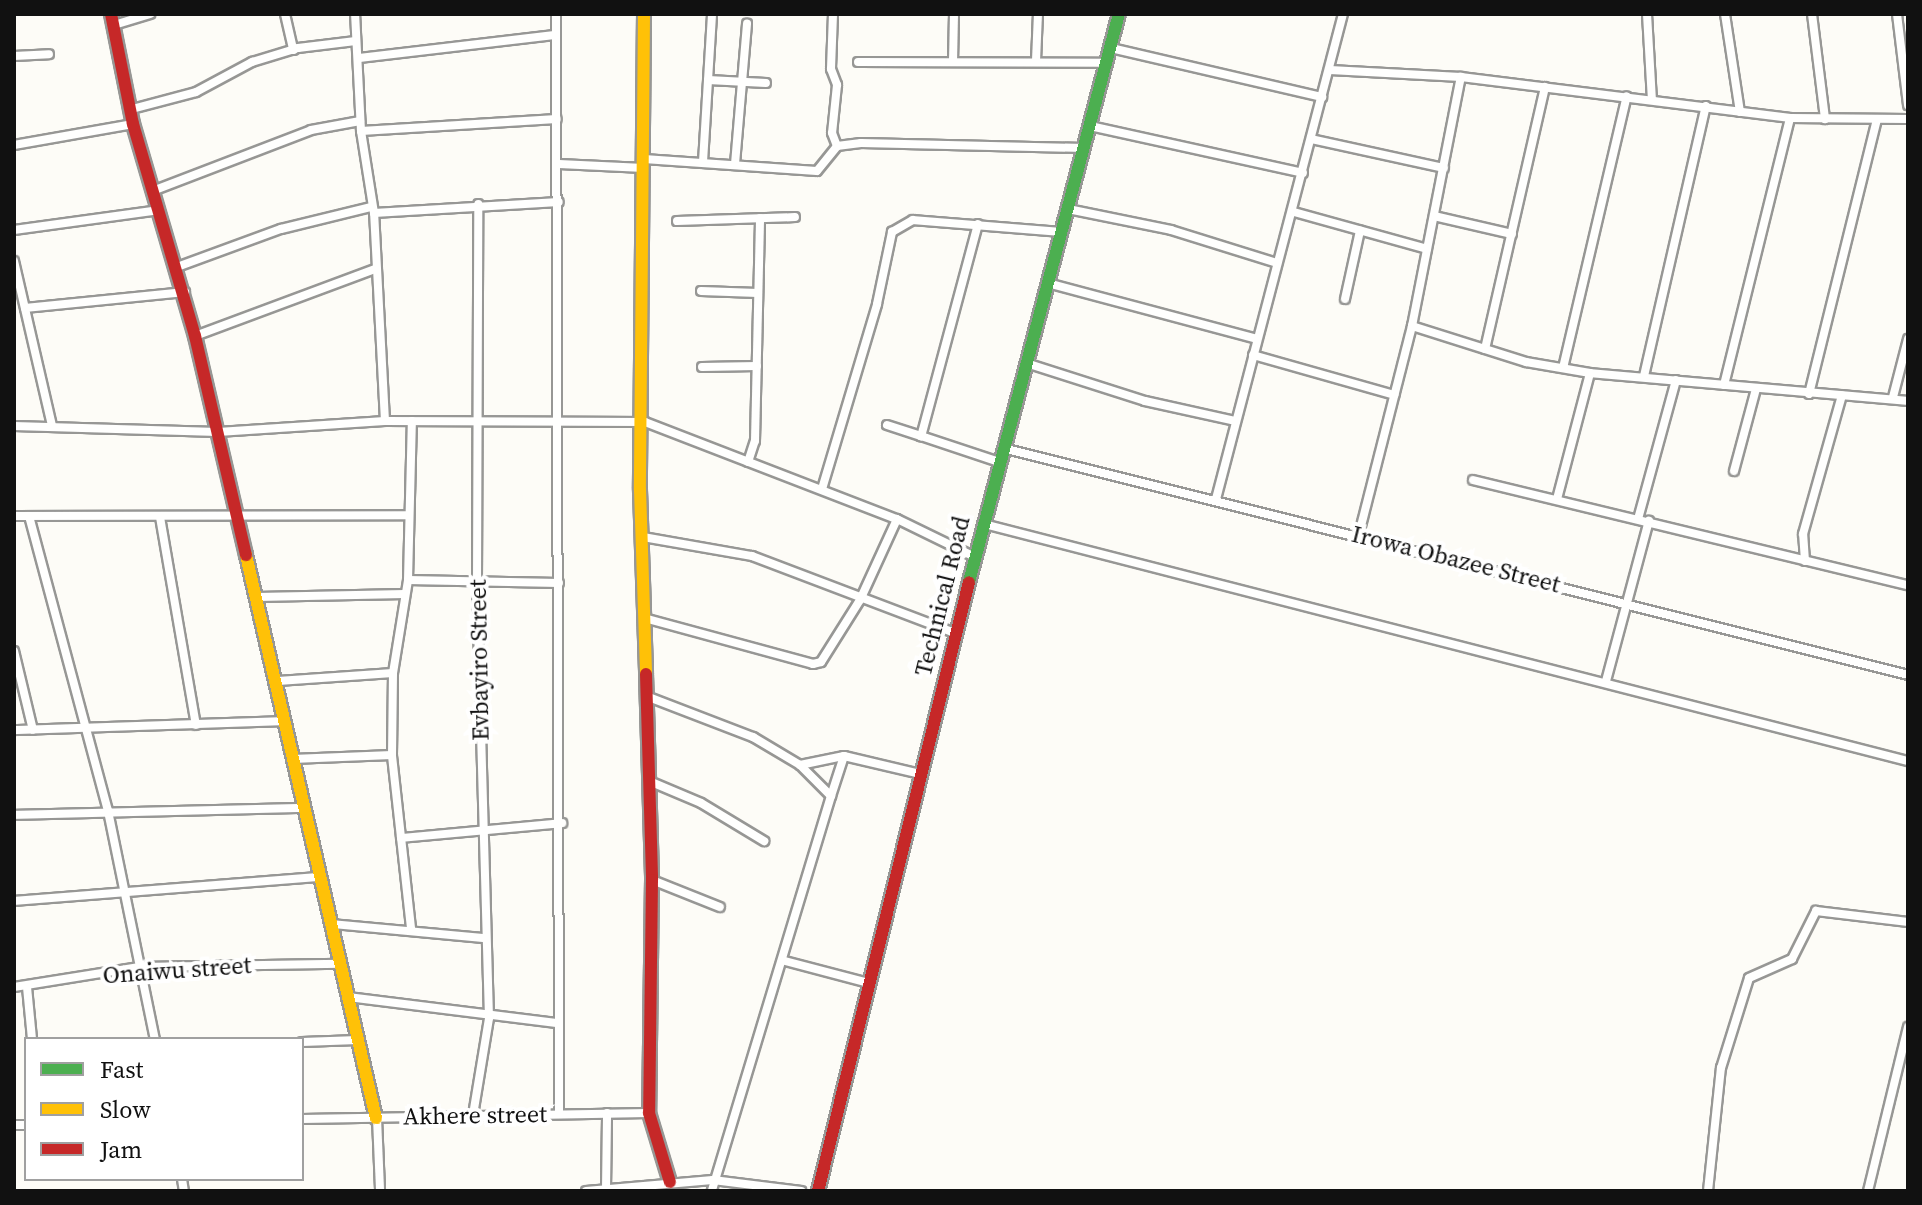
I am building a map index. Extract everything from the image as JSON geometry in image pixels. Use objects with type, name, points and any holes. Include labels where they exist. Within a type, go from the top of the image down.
[{"type":"street","points":[[150,14],[113,20],[133,124],[185,292],[278,681],[283,721],[376,1118],[380,1191]]},
{"type":"street","points":[[285,14],[293,50]]},
{"type":"street","points":[[355,14],[360,121],[372,210],[385,421]]},
{"type":"street","points":[[556,14],[562,823],[559,1113]]},
{"type":"street","points":[[644,14],[643,537],[652,880],[649,1113],[670,1182]]},
{"type":"street","points":[[703,162],[712,14]]},
{"type":"street","points":[[833,14],[831,69],[837,85],[832,133],[837,146]]},
{"type":"street","points":[[953,62],[954,14]]},
{"type":"street","points":[[1036,61],[1038,14]]},
{"type":"street","name":"Technical Road","points":[[818,1191],[955,633],[1119,14]]},
{"type":"street","points":[[1216,499],[1277,263],[1294,212],[1343,14]]},
{"type":"street","points":[[1647,14],[1652,100]]},
{"type":"street","points":[[1725,14],[1740,112]]},
{"type":"street","points":[[1812,14],[1825,119]]},
{"type":"street","points":[[1897,14],[1908,105]]},
{"type":"street","points":[[735,164],[747,24]]},
{"type":"street","points":[[359,58],[555,35]]},
{"type":"street","points":[[132,109],[196,92],[252,62],[293,50],[356,41]]},
{"type":"street","points":[[1111,48],[1322,97]]},
{"type":"street","points":[[14,56],[49,54]]},
{"type":"street","points":[[858,62],[1106,63]]},
{"type":"street","points":[[1330,70],[1461,77],[1790,118],[1908,119]]},
{"type":"street","points":[[1359,534],[1412,326],[1461,77]]},
{"type":"street","points":[[708,80],[766,83]]},
{"type":"street","points":[[1485,349],[1545,87]]},
{"type":"street","points":[[1563,368],[1627,96]]},
{"type":"street","points":[[1644,376],[1706,106]]},
{"type":"street","points":[[1724,385],[1790,118]]},
{"type":"street","points":[[361,131],[557,119]]},
{"type":"street","points":[[1809,394],[1877,120]]},
{"type":"street","points":[[155,190],[311,130],[360,121]]},
{"type":"street","points":[[14,145],[133,124]]},
{"type":"street","points":[[1090,126],[1303,173]]},
{"type":"street","points":[[1311,139],[1444,168]]},
{"type":"street","points":[[559,164],[703,162],[817,171],[837,146],[953,142],[1085,148]]},
{"type":"street","points":[[177,267],[281,229],[372,210],[559,202]]},
{"type":"street","name":"Evbayiro Street","points":[[473,1115],[489,1018],[484,938],[477,581],[478,204]]},
{"type":"street","points":[[1068,209],[1171,230],[1277,263]]},
{"type":"street","points":[[14,230],[160,210]]},
{"type":"street","points":[[1294,212],[1427,249]]},
{"type":"street","points":[[1434,216],[1512,234]]},
{"type":"street","points":[[677,221],[795,217]]},
{"type":"street","points":[[748,462],[755,441],[760,218]]},
{"type":"street","points":[[822,489],[877,304],[892,232],[913,220],[1061,232]]},
{"type":"street","points":[[921,436],[978,224]]},
{"type":"street","points":[[1345,299],[1360,231]]},
{"type":"street","points":[[14,261],[52,425]]},
{"type":"street","points":[[195,336],[375,269]]},
{"type":"street","points":[[1047,283],[1257,339]]},
{"type":"street","points":[[701,291],[758,293]]},
{"type":"street","points":[[25,308],[185,292]]},
{"type":"street","points":[[1412,326],[1485,349],[1590,373],[1809,394],[1893,397],[1908,401]]},
{"type":"street","points":[[1893,397],[1908,339]]},
{"type":"street","points":[[1253,355],[1394,395]]},
{"type":"street","points":[[1026,363],[1145,401],[1235,421]]},
{"type":"street","points":[[702,367],[757,366]]},
{"type":"street","points":[[1557,499],[1590,373]]},
{"type":"street","points":[[1638,519],[1676,380]]},
{"type":"street","points":[[1734,471],[1756,389]]},
{"type":"street","points":[[1802,557],[1842,395]]},
{"type":"street","points":[[14,426],[218,432],[385,421],[645,422],[897,519],[975,557]]},
{"type":"street","points":[[411,928],[392,755],[393,673],[408,580],[407,515],[412,421]]},
{"type":"street","points":[[887,425],[999,462]]},
{"type":"street","name":"Irowa Obazee Street","points":[[1003,448],[1359,534],[1908,675]]},
{"type":"street","points":[[1473,480],[1908,585]]},
{"type":"street","points":[[14,516],[407,515]]},
{"type":"street","points":[[29,516],[108,811],[155,1037]]},
{"type":"street","points":[[160,517],[196,725]]},
{"type":"street","points":[[644,618],[813,664],[821,662],[860,600],[897,519]]},
{"type":"street","points":[[1606,681],[1649,521]]},
{"type":"street","points":[[984,524],[1606,681],[1908,761]]},
{"type":"street","points":[[643,537],[752,556],[860,600],[955,633]]},
{"type":"street","points":[[408,580],[559,583]]},
{"type":"street","points":[[257,597],[405,594]]},
{"type":"street","points":[[14,651],[33,730]]},
{"type":"street","points":[[278,681],[393,673]]},
{"type":"street","points":[[646,696],[753,737],[800,765],[831,796]]},
{"type":"street","points":[[14,730],[283,721]]},
{"type":"street","points":[[292,759],[392,755]]},
{"type":"street","points":[[800,765],[844,756],[920,774]]},
{"type":"street","points":[[712,1191],[785,961],[844,756]]},
{"type":"street","points":[[649,781],[701,803],[764,841]]},
{"type":"street","points":[[14,815],[304,808]]},
{"type":"street","points":[[401,838],[482,833],[562,823]]},
{"type":"street","points":[[14,901],[125,895],[320,877]]},
{"type":"street","points":[[652,880],[720,907]]},
{"type":"street","points":[[1708,1191],[1721,1068],[1749,978],[1792,959],[1816,911],[1908,922]]},
{"type":"street","points":[[332,924],[411,928],[484,938]]},
{"type":"street","points":[[785,961],[869,983]]},
{"type":"street","name":"Onaiwu street","points":[[14,987],[139,967],[341,964]]},
{"type":"street","points":[[27,987],[32,1037]]},
{"type":"street","points":[[348,997],[450,1006],[489,1018],[558,1023]]},
{"type":"street","points":[[1868,1191],[1908,1027]]},
{"type":"street","points":[[304,1042],[358,1040]]},
{"type":"street","points":[[606,1189],[607,1113]]},
{"type":"street","name":"Akhere street","points":[[304,1119],[649,1113]]},
{"type":"street","points":[[586,1191],[713,1180],[801,1191]]},
{"type":"traffic: fast","points":[[969,582],[1119,14]]},
{"type":"traffic: slow","points":[[644,14],[640,490],[646,674]]},
{"type":"traffic: slow","points":[[246,555],[376,1118]]},
{"type":"traffic: jam","points":[[111,14],[133,124],[195,336],[246,555]]},
{"type":"traffic: jam","points":[[818,1191],[969,582]]},
{"type":"traffic: jam","points":[[646,674],[652,880],[649,1113],[670,1182]]}]
